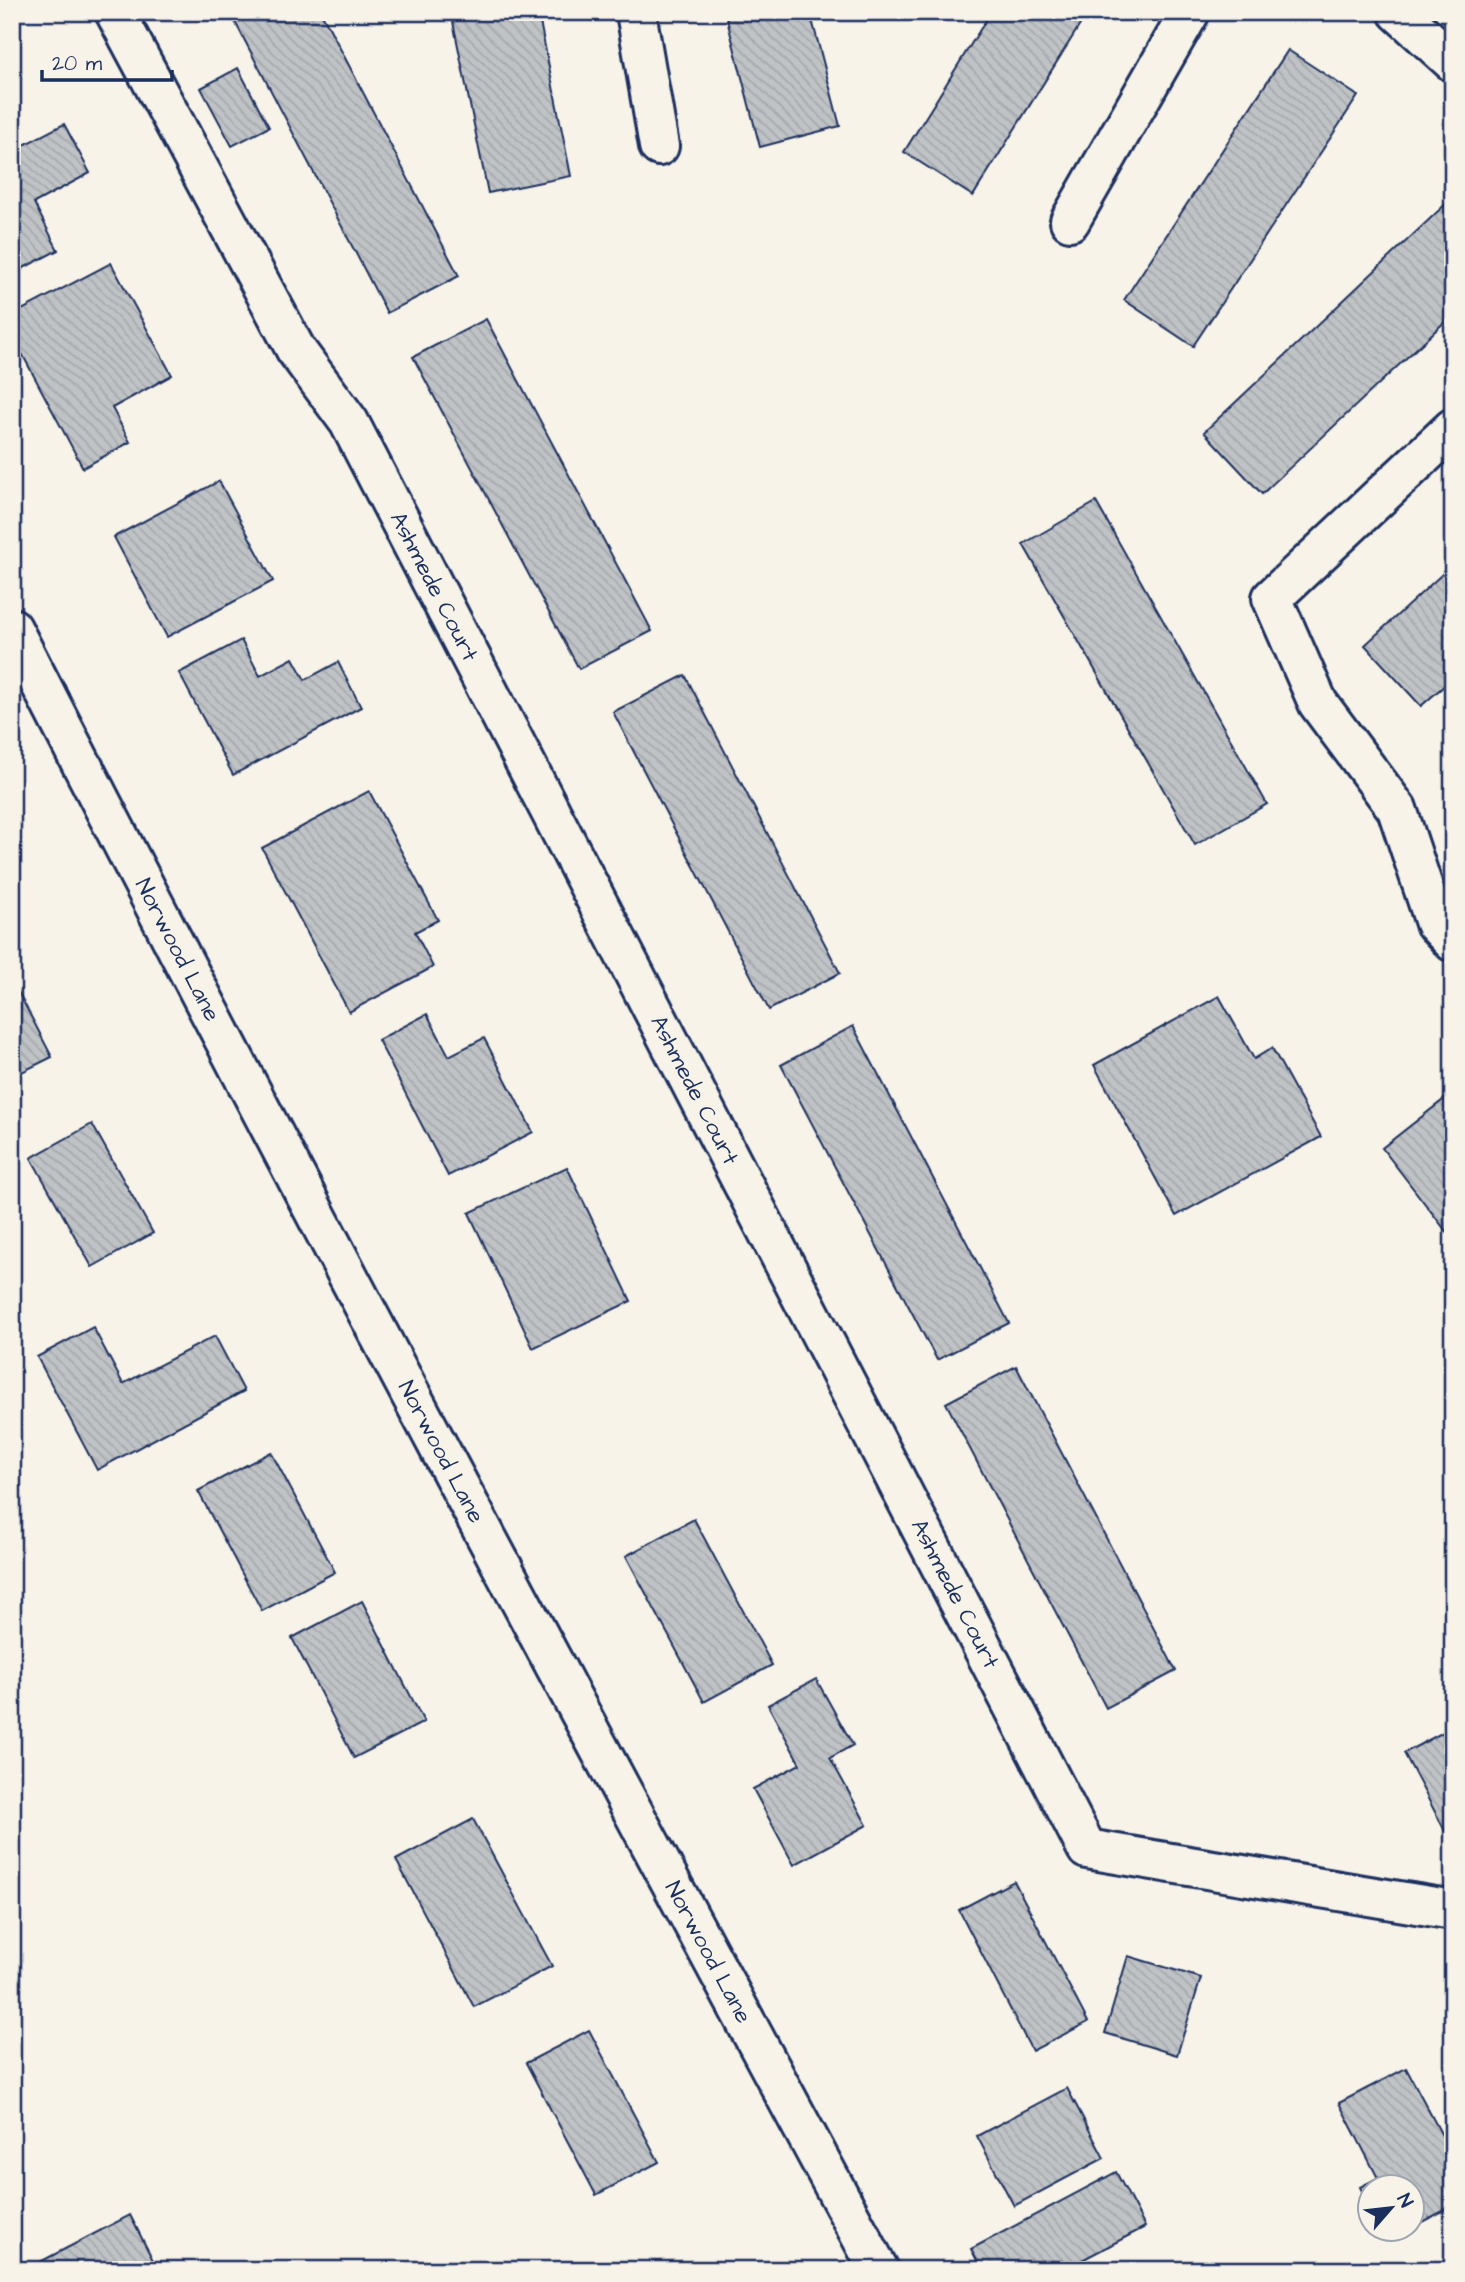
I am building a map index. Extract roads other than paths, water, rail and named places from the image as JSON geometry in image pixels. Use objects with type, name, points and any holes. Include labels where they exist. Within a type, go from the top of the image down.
[{"type":"street","name":"Ashmede Court","points":[[115,12],[296,350],[349,422],[1087,1849],[1453,1910]]},
{"type":"street","points":[[636,12],[659,146]]},
{"type":"street","points":[[1070,221],[1190,12]]},
{"type":"street","points":[[1398,12],[1453,62]]},
{"type":"street","points":[[1447,924],[1397,809],[1318,703],[1272,598],[1453,428]]},
{"type":"street","name":"Norwood Lane","points":[[12,628],[176,950],[586,1726],[879,2270]]}]
